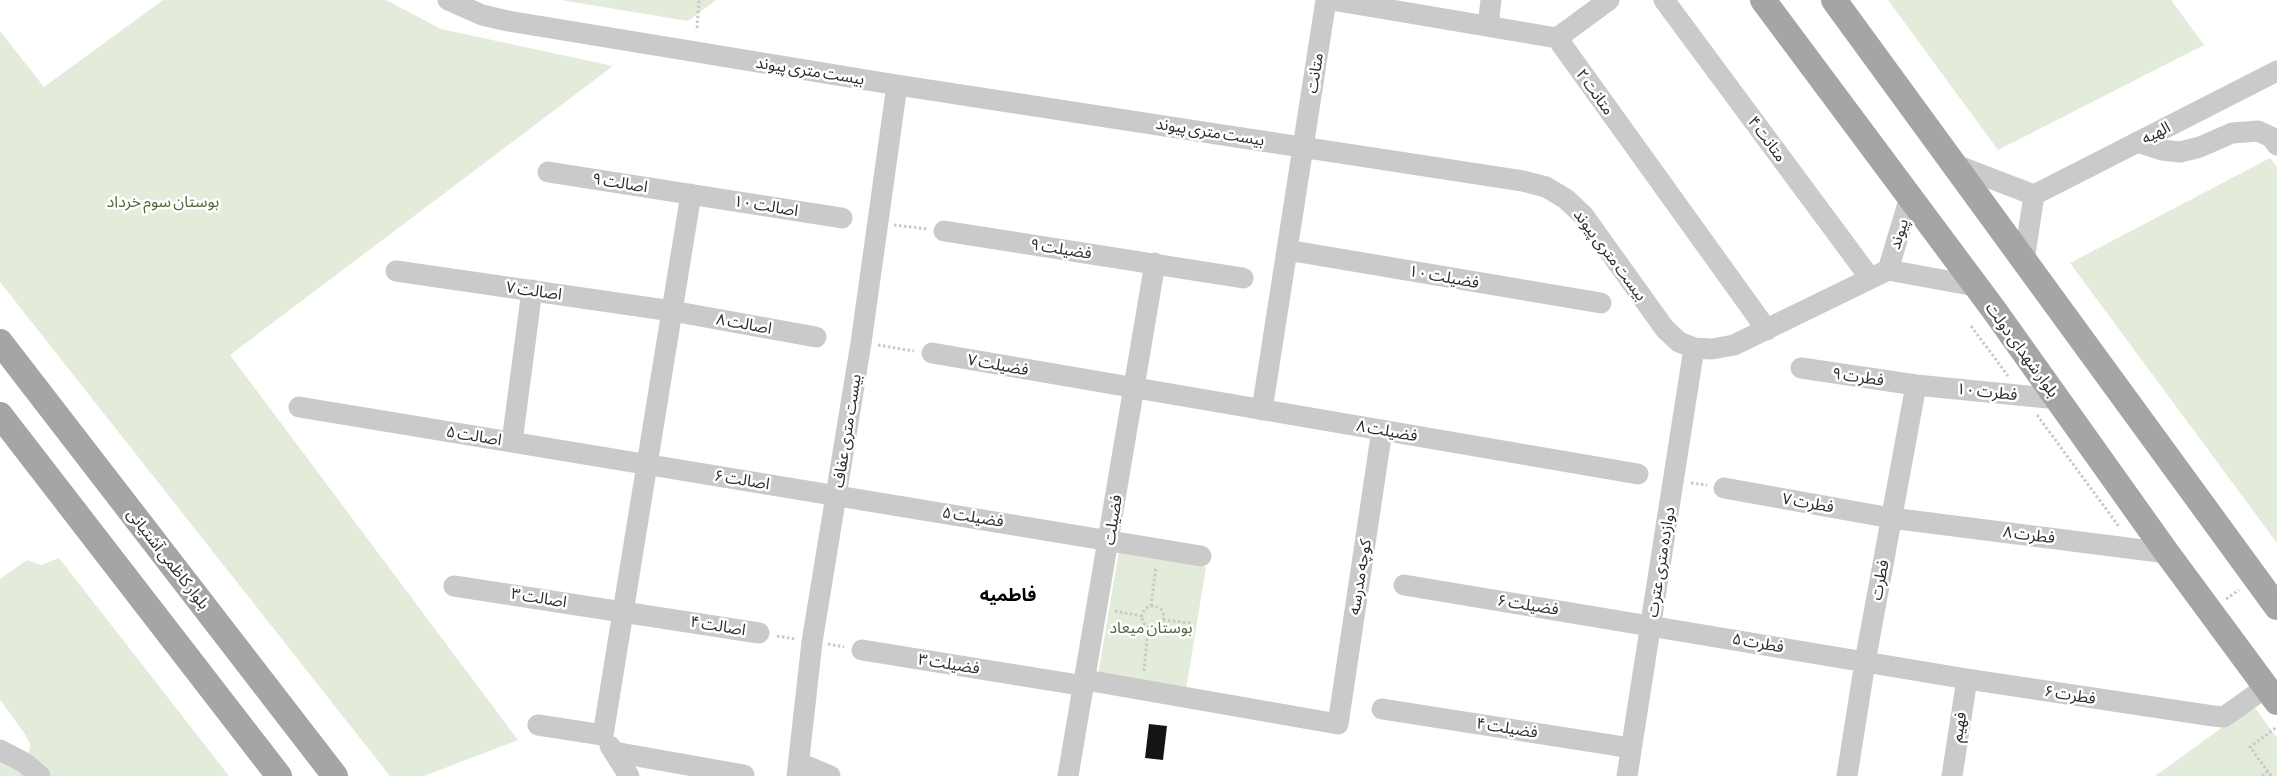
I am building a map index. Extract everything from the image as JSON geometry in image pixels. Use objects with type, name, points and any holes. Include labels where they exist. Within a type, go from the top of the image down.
[{"type":"main road","name":"بلوار شهدای دولت","points":[[1763,0],[1910,197],[2058,399],[2209,611],[2272,694]]},
{"type":"main road","points":[[1834,0],[2277,607]]},
{"type":"main road","name":"بلوار کاظمی آشتیانی","points":[[0,342],[335,776]]},
{"type":"main road","points":[[0,415],[279,776]]},
{"type":"street","name":"بیست متری پیوند","points":[[448,0],[482,15],[508,21],[897,85],[1522,180],[1546,187],[1566,199],[1584,216],[1665,329],[1679,342],[1694,348],[1712,349],[1734,345],[1879,274]]},
{"type":"street","name":"متانت","points":[[1303,146],[1326,0]]},
{"type":"street","points":[[1332,0],[1556,38],[1609,0]]},
{"type":"street","points":[[1488,26],[1492,0]]},
{"type":"street","name":"متانت ۴","points":[[1664,0],[1879,274]]},
{"type":"street","name":"متانت ۲","points":[[1556,38],[1768,330]]},
{"type":"street","name":"الهیه","points":[[2034,195],[2277,71]]},
{"type":"street","name":"بیست متری عفاف","points":[[798,770],[812,642],[861,343],[897,85]]},
{"type":"street","points":[[2137,142],[2162,150],[2180,152],[2200,147],[2232,133],[2258,131],[2271,137],[2277,145]]},
{"type":"street","points":[[1262,410],[1303,146]]},
{"type":"street","points":[[1956,165],[2034,195],[2024,262]]},
{"type":"street","name":"اصالت ۹","points":[[548,172],[691,194]]},
{"type":"street","points":[[629,776],[608,744],[624,611],[691,194]]},
{"type":"street","name":"اصالت ۱۰","points":[[691,194],[842,218]]},
{"type":"street","name":"پیوند","points":[[1879,274],[1910,197]]},
{"type":"street","name":"فضیلت ۹","points":[[944,231],[1243,278]]},
{"type":"street","name":"فضیلت ۱۰","points":[[1287,250],[1601,303]]},
{"type":"street","name":"فضیلت","points":[[1068,776],[1086,683],[1155,263]]},
{"type":"street","name":"اصالت ۷","points":[[396,271],[672,311]]},
{"type":"street","points":[[1879,274],[1975,286]]},
{"type":"street","points":[[512,442],[532,290]]},
{"type":"street","name":"اصالت ۸","points":[[672,311],[816,337]]},
{"type":"street","name":"دوازده متری عترت","points":[[1627,776],[1694,348]]},
{"type":"street","name":"فضیلت ۷","points":[[932,354],[1135,388]]},
{"type":"street","name":"فطرت ۹","points":[[1801,368],[1916,385]]},
{"type":"street","name":"فطرت ۱۰","points":[[1916,385],[2058,399]]},
{"type":"street","name":"فطرت","points":[[1847,776],[1865,662],[1916,385]]},
{"type":"street","name":"فضیلت ۸","points":[[1135,388],[1638,474]]},
{"type":"street","name":"اصالت ۵","points":[[299,407],[648,465]]},
{"type":"street","name":"کوچه مدرسه","points":[[1338,724],[1382,430]]},
{"type":"street","name":"اصالت ۶","points":[[648,465],[836,495]]},
{"type":"street","name":"فطرت ۷","points":[[1724,488],[1892,518]]},
{"type":"street","name":"فضیلت ۵","points":[[836,495],[1110,539],[1201,556]]},
{"type":"street","name":"فطرت ۸","points":[[1892,518],[2167,552]]},
{"type":"street","name":"فضیلت ۶","points":[[1404,585],[1651,625]]},
{"type":"street","name":"اصالت ۳","points":[[454,586],[624,611]]},
{"type":"street","name":"اصالت ۴","points":[[624,611],[759,633]]},
{"type":"street","name":"فطرت ۵","points":[[1651,625],[1865,662]]},
{"type":"street","name":"فضیلت ۳","points":[[862,650],[1142,690],[1338,724]]},
{"type":"street","name":"فطرت ۶","points":[[1865,662],[2224,717],[2272,694]]},
{"type":"street","name":"فهیم","points":[[1952,776],[1967,679]]},
{"type":"street","name":"فضیلت ۴","points":[[1382,709],[1631,748]]},
{"type":"street","points":[[538,725],[608,744],[744,775]]},
{"type":"street","points":[[0,750],[25,764],[40,776]]},
{"type":"street","points":[[798,770],[830,776]]},
{"type":"path","points":[[697,28],[700,0]]},
{"type":"path","points":[[879,223],[944,231]]},
{"type":"path","points":[[1971,326],[2136,549]]},
{"type":"path","points":[[861,343],[932,354]]},
{"type":"path","points":[[1673,480],[1724,488]]},
{"type":"path","points":[[1150,606],[1159,548]]},
{"type":"path","points":[[2209,611],[2256,578]]},
{"type":"path","points":[[1150,606],[1161,609],[1163,620],[1156,628],[1148,627],[1143,622],[1141,616],[1144,609],[1150,606]]},
{"type":"path","points":[[1098,608],[1141,616]]},
{"type":"path","points":[[1163,620],[1191,623]]},
{"type":"path","points":[[1142,690],[1148,627]]},
{"type":"path","name":"اصالت ۴","points":[[759,633],[812,642]]},
{"type":"path","points":[[812,642],[862,650]]},
{"type":"path","points":[[2271,776],[2250,747],[2277,727]]},
{"type":"path","points":[[2262,776],[2268,772]]},
{"type":"green space","name":"بوستان سوم خرداد","points":[[163,0],[386,0],[441,29],[613,66],[230,355],[518,740],[424,776],[390,776],[0,282],[0,31],[44,87]]},
{"type":"green space","points":[[561,0],[716,0],[688,21]]},
{"type":"green space","points":[[1888,0],[2171,0],[2204,45],[1998,150]]},
{"type":"green space","points":[[2270,158],[2277,167],[2277,543],[2070,263]]},
{"type":"green space","name":"بوستان میعاد","points":[[1119,551],[1206,567],[1186,690],[1098,675]]},
{"type":"green space","points":[[59,558],[229,776],[51,776],[29,755],[30,744],[25,734],[0,700],[0,579],[27,560],[41,565]]},
{"type":"green space","points":[[2253,705],[2277,738],[2277,776],[2155,776]]},
{"type":"green space","points":[[0,760],[26,776],[0,776]]},
{"type":"building","points":[[1149,724],[1167,726],[1163,760],[1145,758]]},
{"type":"district","name":"فاطمیه","points":[[1008,595]]}]
